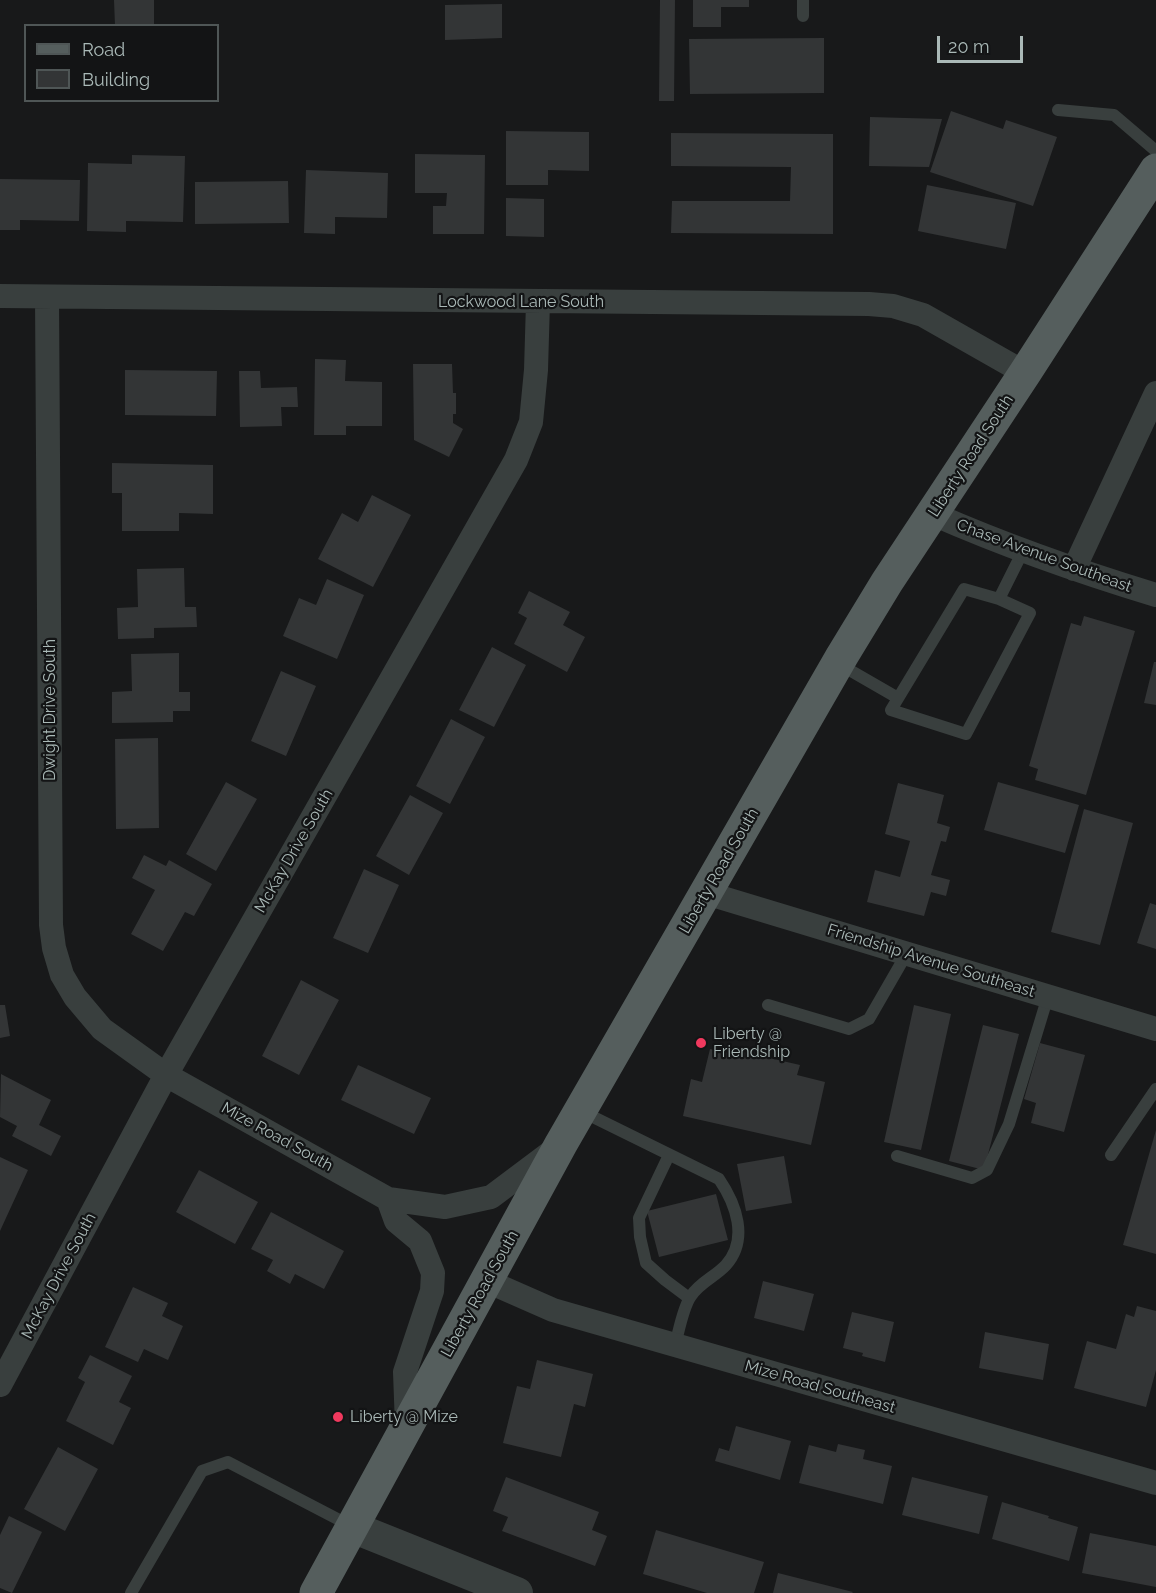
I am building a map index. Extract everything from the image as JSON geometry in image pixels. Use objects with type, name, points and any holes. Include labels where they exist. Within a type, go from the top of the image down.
[{"type":"main road","name":"Liberty Road South","points":[[316,1593],[580,1110],[837,664],[887,582],[1156,170]]},
{"type":"street","name":"Lockwood Lane South","points":[[0,296],[869,304],[893,306],[923,315],[1025,373]]},
{"type":"street","name":"Dwight Drive South","points":[[47,298],[51,925],[54,948],[62,975],[75,998],[102,1029],[166,1075]]},
{"type":"street","name":"McKay Drive South","points":[[0,1385],[166,1075],[516,460],[531,422],[536,370],[538,302]]},
{"type":"street","points":[[1074,569],[1156,393]]},
{"type":"street","name":"Chase Avenue Southeast","points":[[933,514],[989,539],[1156,595]]},
{"type":"street","name":"Friendship Avenue Southeast","points":[[706,893],[1156,1029]]},
{"type":"street","name":"Mize Road South","points":[[166,1075],[388,1199],[445,1207],[491,1197],[561,1144]]},
{"type":"street","points":[[388,1199],[396,1221],[420,1241],[433,1273],[432,1291],[405,1372],[407,1428]]},
{"type":"street","name":"Mize Road Southeast","points":[[487,1281],[553,1310],[1156,1483]]},
{"type":"street","points":[[352,1527],[517,1593]]},
{"type":"lane","points":[[803,0],[803,16]]},
{"type":"lane","points":[[1058,110],[1114,115],[1156,151]]},
{"type":"lane","points":[[999,599],[1023,551]]},
{"type":"lane","points":[[964,589],[999,599],[1030,613],[966,734],[891,710],[964,589]]},
{"type":"lane","points":[[837,664],[898,698]]},
{"type":"lane","points":[[768,1005],[849,1029],[870,1019],[907,953]]},
{"type":"lane","points":[[897,1156],[972,1178],[987,1170],[1009,1124],[1048,996]]},
{"type":"lane","points":[[1112,1155],[1156,1089]]},
{"type":"lane","points":[[580,1110],[719,1179],[729,1194],[737,1215],[739,1243],[726,1265],[700,1284],[689,1298],[675,1345]]},
{"type":"lane","points":[[669,1155],[639,1218],[640,1237],[646,1263],[665,1281],[689,1298]]},
{"type":"lane","points":[[131,1593],[202,1471],[228,1462],[352,1527]]},
{"type":"building","points":[[114,0],[154,0],[154,24],[115,24]]},
{"type":"building","points":[[660,0],[675,0],[674,101],[659,101]]},
{"type":"building","points":[[693,0],[749,0],[749,7],[721,7],[721,27],[693,27]]},
{"type":"building","points":[[502,4],[502,38],[445,40],[445,5]]},
{"type":"building","points":[[824,38],[824,93],[690,94],[689,39]]},
{"type":"building","points":[[951,111],[1003,129],[1006,120],[1057,137],[1033,206],[930,172]]},
{"type":"building","points":[[870,117],[942,119],[929,167],[869,166]]},
{"type":"building","points":[[506,131],[589,132],[589,171],[548,170],[548,185],[506,185]]},
{"type":"building","points":[[671,133],[833,134],[833,234],[671,233],[672,201],[790,201],[791,167],[671,166]]},
{"type":"building","points":[[415,154],[485,155],[484,234],[433,234],[433,206],[446,206],[447,193],[415,193]]},
{"type":"building","points":[[132,155],[185,156],[183,222],[126,221],[126,232],[87,231],[88,163],[132,164]]},
{"type":"building","points":[[306,170],[388,173],[387,218],[335,217],[335,234],[304,233]]},
{"type":"building","points":[[0,179],[80,180],[79,221],[20,220],[20,230],[0,230]]},
{"type":"building","points":[[288,181],[289,223],[195,224],[195,182]]},
{"type":"building","points":[[927,185],[1016,203],[1006,249],[918,231]]},
{"type":"building","points":[[506,198],[544,199],[544,237],[506,236]]},
{"type":"building","points":[[315,359],[346,360],[345,381],[382,382],[382,426],[346,426],[346,435],[314,435]]},
{"type":"building","points":[[413,364],[452,364],[453,393],[456,393],[456,414],[453,414],[453,423],[463,429],[449,457],[414,440]]},
{"type":"building","points":[[125,370],[217,371],[216,416],[125,415]]},
{"type":"building","points":[[239,371],[260,371],[261,388],[297,387],[298,407],[281,407],[282,426],[240,427]]},
{"type":"building","points":[[112,463],[213,465],[213,514],[179,513],[179,531],[122,531],[122,493],[112,493]]},
{"type":"building","points":[[372,495],[411,515],[373,587],[318,559],[342,513],[358,522]]},
{"type":"building","points":[[184,568],[185,607],[196,607],[197,627],[154,628],[154,638],[118,639],[117,608],[138,607],[137,569]]},
{"type":"building","points":[[327,579],[364,595],[337,659],[283,636],[299,598],[316,605]]},
{"type":"building","points":[[529,591],[570,612],[563,625],[585,637],[567,672],[514,644],[527,618],[518,613]]},
{"type":"building","points":[[1084,616],[1135,631],[1086,795],[1035,780],[1038,769],[1029,766],[1071,623],[1081,626]]},
{"type":"building","points":[[492,647],[526,665],[494,727],[459,710]]},
{"type":"building","points":[[179,653],[179,692],[190,692],[190,711],[173,711],[173,722],[112,723],[112,692],[132,691],[131,654]]},
{"type":"building","points":[[1154,662],[1156,662],[1156,705],[1144,703]]},
{"type":"building","points":[[281,671],[316,686],[286,756],[251,741]]},
{"type":"building","points":[[451,719],[485,737],[450,804],[416,786]]},
{"type":"building","points":[[158,738],[159,828],[116,829],[115,739]]},
{"type":"building","points":[[226,782],[257,799],[216,871],[186,854]]},
{"type":"building","points":[[998,782],[1079,805],[1065,853],[984,830]]},
{"type":"building","points":[[898,783],[944,795],[937,823],[950,827],[946,842],[941,841],[931,875],[950,880],[946,896],[931,892],[924,916],[867,902],[875,870],[900,877],[910,841],[885,834]]},
{"type":"building","points":[[410,795],[443,813],[409,875],[376,856]]},
{"type":"building","points":[[1084,809],[1133,823],[1100,945],[1051,932]]},
{"type":"building","points":[[144,855],[166,866],[169,860],[212,884],[194,916],[185,912],[163,951],[131,934],[155,890],[132,878]]},
{"type":"building","points":[[364,869],[399,885],[368,953],[333,938]]},
{"type":"building","points":[[1150,903],[1156,905],[1156,949],[1137,943]]},
{"type":"building","points":[[301,980],[339,1000],[299,1075],[262,1056]]},
{"type":"building","points":[[0,1005],[5,1005],[10,1036],[0,1038]]},
{"type":"building","points":[[914,1005],[951,1014],[921,1150],[884,1142]]},
{"type":"building","points":[[983,1025],[1019,1034],[984,1170],[949,1161]]},
{"type":"building","points":[[1040,1043],[1085,1055],[1064,1132],[1031,1123],[1036,1103],[1024,1099]]},
{"type":"building","points":[[710,1049],[738,1055],[739,1051],[800,1065],[797,1075],[825,1082],[811,1145],[683,1116],[691,1079],[702,1082]]},
{"type":"building","points":[[358,1065],[431,1098],[414,1134],[341,1100]]},
{"type":"building","points":[[1,1074],[51,1100],[39,1125],[61,1136],[51,1156],[12,1136],[17,1126],[0,1117]]},
{"type":"building","points":[[1156,1130],[1156,1254],[1123,1245]]},
{"type":"building","points":[[784,1156],[792,1203],[746,1211],[737,1164]]},
{"type":"building","points":[[0,1157],[28,1170],[0,1231]]},
{"type":"building","points":[[199,1170],[258,1202],[235,1244],[176,1212]]},
{"type":"building","points":[[716,1194],[728,1240],[659,1257],[647,1211]]},
{"type":"building","points":[[271,1212],[344,1251],[324,1289],[295,1274],[290,1284],[267,1271],[273,1260],[251,1249]]},
{"type":"building","points":[[763,1281],[814,1294],[804,1331],[754,1318]]},
{"type":"building","points":[[133,1287],[168,1303],[162,1316],[183,1326],[168,1360],[144,1349],[138,1362],[105,1347]]},
{"type":"building","points":[[1137,1306],[1156,1311],[1156,1370],[1146,1407],[1074,1388],[1087,1341],[1116,1349],[1126,1314],[1134,1317]]},
{"type":"building","points":[[852,1312],[894,1322],[885,1362],[843,1348]]},
{"type":"building","points":[[985,1332],[1049,1344],[1043,1380],[979,1368]]},
{"type":"building","points":[[90,1355],[132,1376],[119,1402],[131,1408],[113,1445],[66,1421],[85,1382],[78,1378]]},
{"type":"building","points":[[537,1360],[593,1374],[585,1407],[574,1404],[561,1457],[503,1443],[517,1386],[530,1389]]},
{"type":"building","points":[[736,1426],[791,1441],[780,1480],[715,1461],[719,1448],[729,1451]]},
{"type":"building","points":[[838,1444],[865,1450],[863,1459],[892,1466],[883,1504],[799,1483],[809,1445],[836,1452]]},
{"type":"building","points":[[58,1447],[98,1469],[65,1531],[24,1509]]},
{"type":"building","points":[[506,1477],[599,1512],[592,1530],[607,1536],[595,1566],[502,1531],[508,1517],[493,1511]]},
{"type":"building","points":[[912,1477],[988,1496],[979,1534],[902,1515]]},
{"type":"building","points":[[1002,1502],[1078,1527],[1069,1561],[992,1539]]},
{"type":"building","points":[[9,1516],[42,1532],[12,1593],[0,1588],[0,1535]]},
{"type":"building","points":[[656,1530],[764,1562],[754,1593],[707,1593],[643,1574]]},
{"type":"building","points":[[1090,1533],[1156,1546],[1156,1587],[1082,1573]]},
{"type":"building","points":[[778,1573],[853,1592],[773,1593]]},
{"type":"place","name":"Liberty @ Friendship","points":[[701,1043]]},
{"type":"place","name":"Liberty @ Mize","points":[[338,1417]]}]
